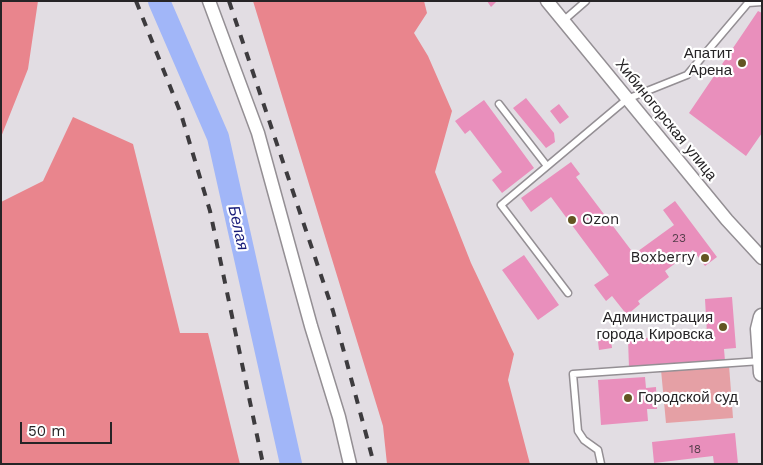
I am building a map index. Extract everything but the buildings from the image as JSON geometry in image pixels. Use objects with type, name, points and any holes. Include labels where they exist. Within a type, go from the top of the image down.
[{"type":"main road","points":[[761,367],[759,329],[762,317]]},
{"type":"street","points":[[209,1],[258,133],[311,326],[339,417],[350,464]]},
{"type":"street","name":"Хибиногорская улица","points":[[547,1],[726,220],[762,258]]},
{"type":"lane","points":[[563,21],[586,1]]},
{"type":"lane","points":[[568,293],[501,205],[627,99],[687,75],[748,3],[762,2]]},
{"type":"lane","points":[[499,104],[547,166]]},
{"type":"lane","points":[[601,464],[598,450],[584,440],[578,431],[573,374],[761,367]]},
{"type":"shaded area","points":[[1,1],[38,1],[28,69],[1,137]]},
{"type":"shaded area","points":[[253,1],[424,1],[427,13],[414,33],[428,56],[452,111],[435,172],[471,263],[514,354],[508,380],[530,464],[387,464],[383,426]]},
{"type":"shaded area","points":[[73,117],[133,144],[180,333],[208,333],[240,464],[1,464],[1,202],[43,181]]},
{"type":"shaded area","points":[[729,365],[733,418],[666,423],[661,370]]},
{"type":"waterway","name":"Белая","points":[[159,1],[218,137],[291,464]]},
{"type":"railway","points":[[136,1],[181,114],[210,211],[263,464]]},
{"type":"railway","points":[[229,1],[333,311],[374,464]]},
{"type":"place","name":"Апатит Арена","points":[[742,63]]},
{"type":"place","name":"Ozon","points":[[572,220]]},
{"type":"place","name":"Boxberry","points":[[705,258]]},
{"type":"place","name":"Администрация города Кировска","points":[[723,327]]},
{"type":"place","name":"Городской суд","points":[[628,398]]}]
